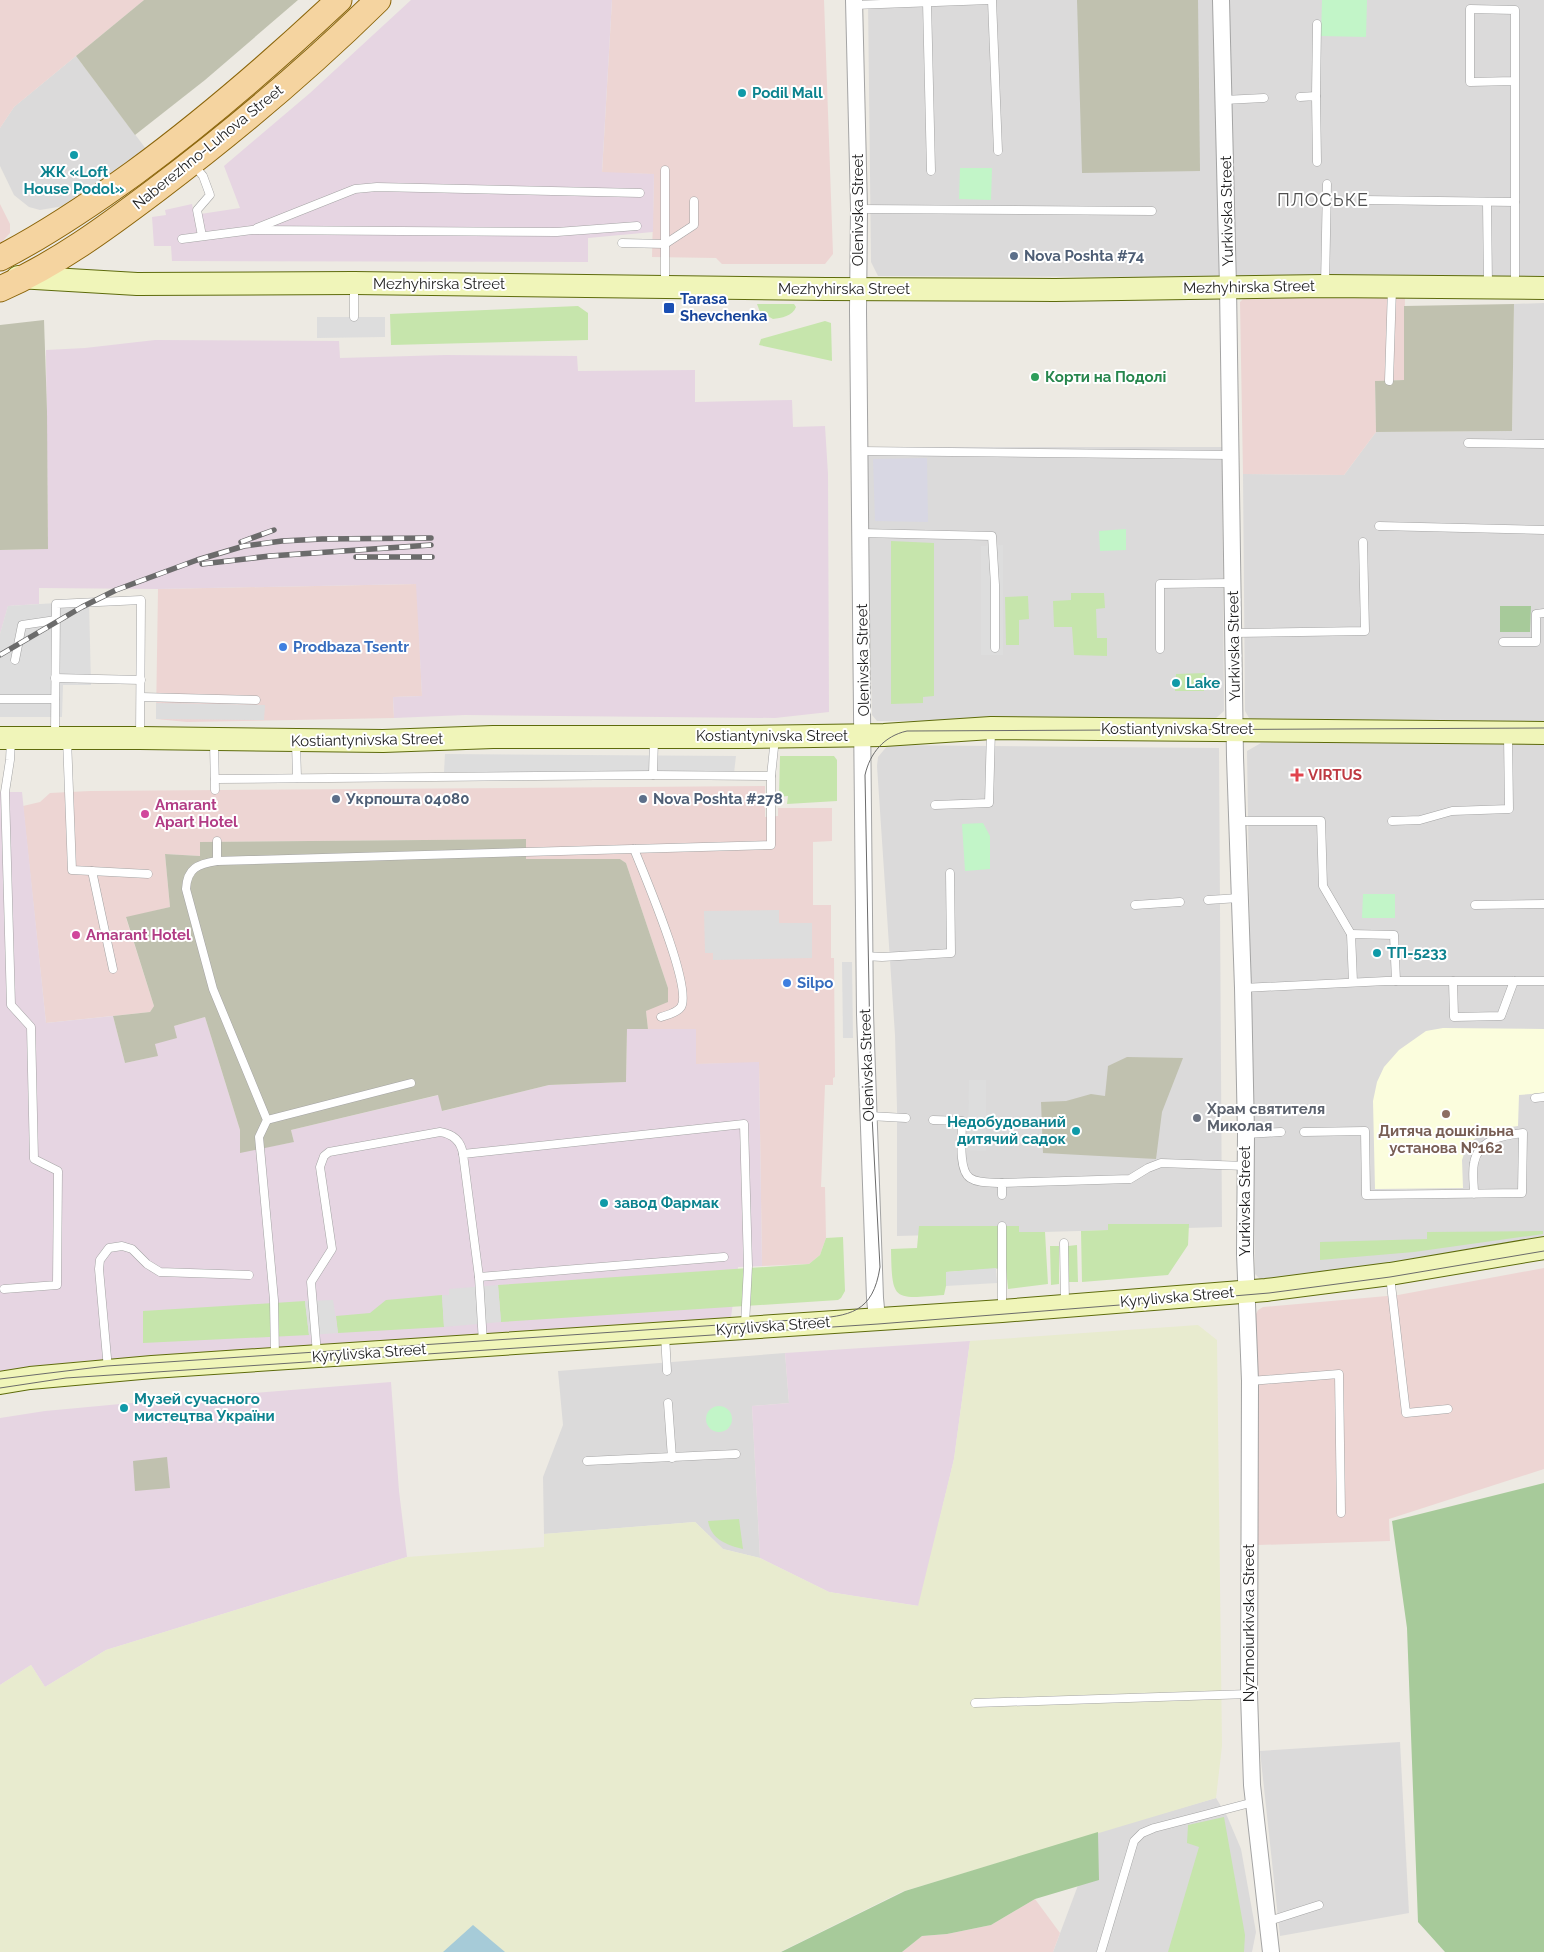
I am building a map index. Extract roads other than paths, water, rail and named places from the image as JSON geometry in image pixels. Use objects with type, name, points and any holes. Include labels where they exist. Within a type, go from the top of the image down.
[{"type":"main road","name":"Naberezhno-Luhova Street","points":[[0,258],[81,210],[176,141],[265,68],[340,0]]},
{"type":"main road","name":"Naberezhno-Luhova Street","points":[[25,278],[117,219],[192,162],[321,54],[378,0]]},
{"type":"main road","name":"Mezhyhirska Street","points":[[0,289],[25,278]]},
{"type":"street","name":"Yurkivska Street","points":[[1221,0],[1235,730],[1246,1134],[1246,1292]]},
{"type":"street","name":"Olenivska Street","points":[[854,2],[859,209],[858,289],[864,956],[862,1014],[877,1319]]},
{"type":"street","name":"Mezhyhirska Street","points":[[0,276],[136,284],[354,283],[1055,290],[1325,286],[1544,288]]},
{"type":"street","name":"Kostiantynivska Street","points":[[6,738],[296,741],[654,736],[863,736],[991,728],[1544,733]]},
{"type":"street","name":"Kyrylivska Street","points":[[0,1383],[30,1378],[108,1371],[745,1329],[1246,1292],[1390,1274],[1544,1248]]},
{"type":"street","name":"Nyzhnoiurkivska Street","points":[[1246,1292],[1250,1381],[1249,1694],[1254,1802],[1272,1951]]},
{"type":"lane","points":[[854,2],[991,0],[998,151]]},
{"type":"lane","points":[[927,2],[931,171]]},
{"type":"lane","points":[[1514,81],[1470,82],[1470,9],[1515,10],[1515,288]]},
{"type":"lane","points":[[1317,24],[1317,162]]},
{"type":"lane","points":[[1300,97],[1316,96]]},
{"type":"lane","points":[[1224,100],[1264,98]]},
{"type":"lane","points":[[192,162],[203,176],[210,195],[197,210],[202,236]]},
{"type":"lane","points":[[665,170],[665,286]]},
{"type":"lane","points":[[1325,286],[1326,184]]},
{"type":"lane","points":[[252,230],[355,189],[377,187],[640,194]]},
{"type":"lane","points":[[1363,200],[1515,202]]},
{"type":"lane","points":[[622,243],[665,244],[694,225],[694,201]]},
{"type":"lane","points":[[1487,202],[1488,287]]},
{"type":"lane","points":[[859,209],[1152,211]]},
{"type":"lane","points":[[182,239],[252,230],[557,232],[637,226]]},
{"type":"lane","points":[[354,283],[354,317]]},
{"type":"lane","points":[[1389,380],[1392,286]]},
{"type":"lane","points":[[1468,443],[1544,444]]},
{"type":"lane","points":[[860,451],[1231,455]]},
{"type":"lane","points":[[1379,526],[1544,530]]},
{"type":"lane","points":[[861,532],[992,536],[995,585],[995,648]]},
{"type":"lane","points":[[1234,633],[1365,631],[1363,542]]},
{"type":"lane","points":[[1160,649],[1160,584],[1233,583]]},
{"type":"lane","points":[[140,738],[141,600],[56,604],[55,699],[61,738],[72,870],[148,874]]},
{"type":"lane","points":[[1503,642],[1536,642],[1536,614],[1544,613]]},
{"type":"lane","points":[[16,660],[22,625],[56,620]]},
{"type":"lane","points":[[55,678],[141,680]]},
{"type":"lane","points":[[141,697],[256,700]]},
{"type":"lane","points":[[0,699],[55,699]]},
{"type":"lane","points":[[936,804],[989,803],[991,728]]},
{"type":"lane","points":[[1392,821],[1420,820],[1452,811],[1509,809],[1508,733]]},
{"type":"lane","points":[[653,775],[654,736]]},
{"type":"lane","points":[[275,1359],[273,1291],[259,1137],[267,1120],[213,989],[186,889],[190,872],[201,864],[217,861],[771,845],[771,776],[775,736]]},
{"type":"lane","points":[[4,1289],[57,1285],[58,1171],[34,1159],[31,1027],[11,1005],[5,792],[10,760],[6,738]]},
{"type":"lane","points":[[214,740],[215,790]]},
{"type":"lane","points":[[296,741],[297,778]]},
{"type":"lane","points":[[214,779],[653,775],[771,776]]},
{"type":"lane","points":[[1237,820],[1321,821],[1323,886],[1351,934],[1353,982]]},
{"type":"lane","points":[[217,841],[217,861]]},
{"type":"lane","points":[[634,849],[675,958],[683,989],[682,1006],[677,1011],[660,1017]]},
{"type":"lane","points":[[92,871],[113,969]]},
{"type":"lane","points":[[864,956],[882,957],[951,953],[950,873]]},
{"type":"lane","points":[[1208,900],[1239,898]]},
{"type":"lane","points":[[1135,905],[1180,902]]},
{"type":"lane","points":[[1475,905],[1544,904]]},
{"type":"lane","points":[[1351,934],[1394,935],[1396,981]]},
{"type":"lane","points":[[1453,981],[1454,1017],[1501,1016],[1514,981]]},
{"type":"lane","points":[[1243,988],[1353,982],[1544,981]]},
{"type":"lane","points":[[267,1120],[411,1083]]},
{"type":"lane","points":[[1535,1098],[1544,1097]]},
{"type":"lane","points":[[868,1116],[906,1118]]},
{"type":"lane","points":[[933,1120],[962,1121],[962,1161],[964,1170],[969,1178],[978,1182],[1130,1179],[1148,1168],[1161,1163],[1246,1166]]},
{"type":"lane","points":[[464,1154],[744,1124],[748,1266],[745,1329]]},
{"type":"lane","points":[[1304,1132],[1365,1131],[1366,1195],[1474,1194],[1522,1193],[1523,1134],[1497,1137],[1485,1145],[1476,1155],[1473,1165],[1474,1194]]},
{"type":"lane","points":[[317,1356],[311,1282],[332,1249],[320,1167],[324,1156],[329,1152],[440,1132],[449,1134],[458,1140],[464,1154],[479,1277],[483,1345]]},
{"type":"lane","points":[[1246,1134],[1281,1132]]},
{"type":"lane","points":[[1002,1183],[1002,1195]]},
{"type":"lane","points":[[1002,1226],[1002,1311]]},
{"type":"lane","points":[[1064,1243],[1065,1306]]},
{"type":"lane","points":[[108,1371],[99,1268],[100,1260],[109,1248],[128,1247],[147,1264],[160,1272],[249,1275]]},
{"type":"lane","points":[[479,1277],[724,1257]]},
{"type":"lane","points":[[1390,1274],[1406,1413],[1448,1409]]},
{"type":"lane","points":[[665,1333],[667,1371]]},
{"type":"lane","points":[[1250,1381],[1339,1374],[1341,1513]]},
{"type":"lane","points":[[668,1403],[672,1458]]},
{"type":"lane","points":[[587,1462],[736,1454]]},
{"type":"lane","points":[[975,1703],[1249,1694]]},
{"type":"lane","points":[[1101,1952],[1134,1841],[1142,1834],[1154,1828],[1254,1802]]},
{"type":"lane","points":[[1269,1921],[1320,1905]]},
{"type":"water","points":[[473,1925],[505,1952],[443,1952]]},
{"type":"tram line","points":[[0,1379],[107,1366],[809,1319],[848,1313],[865,1303],[872,1294],[880,1267],[871,1097],[865,775],[874,753],[885,741],[907,731],[1544,728]]},
{"type":"tram line","points":[[0,1388],[66,1378],[878,1324],[1269,1293],[1390,1277],[1544,1251]]},
{"type":"railway","points":[[241,542],[274,530]]},
{"type":"railway","points":[[0,655],[82,607],[116,590],[197,560],[244,546],[282,541],[322,539],[431,538]]},
{"type":"railway","points":[[202,564],[270,556],[431,545]]},
{"type":"railway","points":[[356,557],[432,557]]},
{"type":"place","name":"Podil Mall","points":[[742,93]]},
{"type":"place","name":"ЖК «Loft House Podol»","points":[[74,155]]},
{"type":"place","name":"Nova Poshta #74","points":[[1014,256]]},
{"type":"place","name":"Tarasa Shevchenka","points":[[669,308]]},
{"type":"place","name":"Корти на Подолі","points":[[1035,377]]},
{"type":"place","name":"Prodbaza Tsentr","points":[[283,647]]},
{"type":"place","name":"Lake","points":[[1176,683]]},
{"type":"place","name":"VIRTUS","points":[[1297,775]]},
{"type":"place","name":"Укрпошта 04080","points":[[336,799]]},
{"type":"place","name":"Nova Poshta #278","points":[[643,799]]},
{"type":"place","name":"Amarant Apart Hotel","points":[[145,814]]},
{"type":"place","name":"Amarant Hotel","points":[[76,935]]},
{"type":"place","name":"ТП-5233","points":[[1377,953]]},
{"type":"place","name":"Silpo","points":[[787,983]]},
{"type":"place","name":"Дитяча дошкільна установа №162","points":[[1446,1114]]},
{"type":"place","name":"Храм святителя Миколая","points":[[1197,1118]]},
{"type":"place","name":"Недобудований дитячий садок","points":[[1076,1131]]},
{"type":"place","name":"завод Фармак","points":[[604,1203]]},
{"type":"place","name":"Музей сучасного мистецтва України","points":[[124,1408]]},
{"type":"district","name":"ПЛОСЬКЕ","points":[[1323,199]]}]
